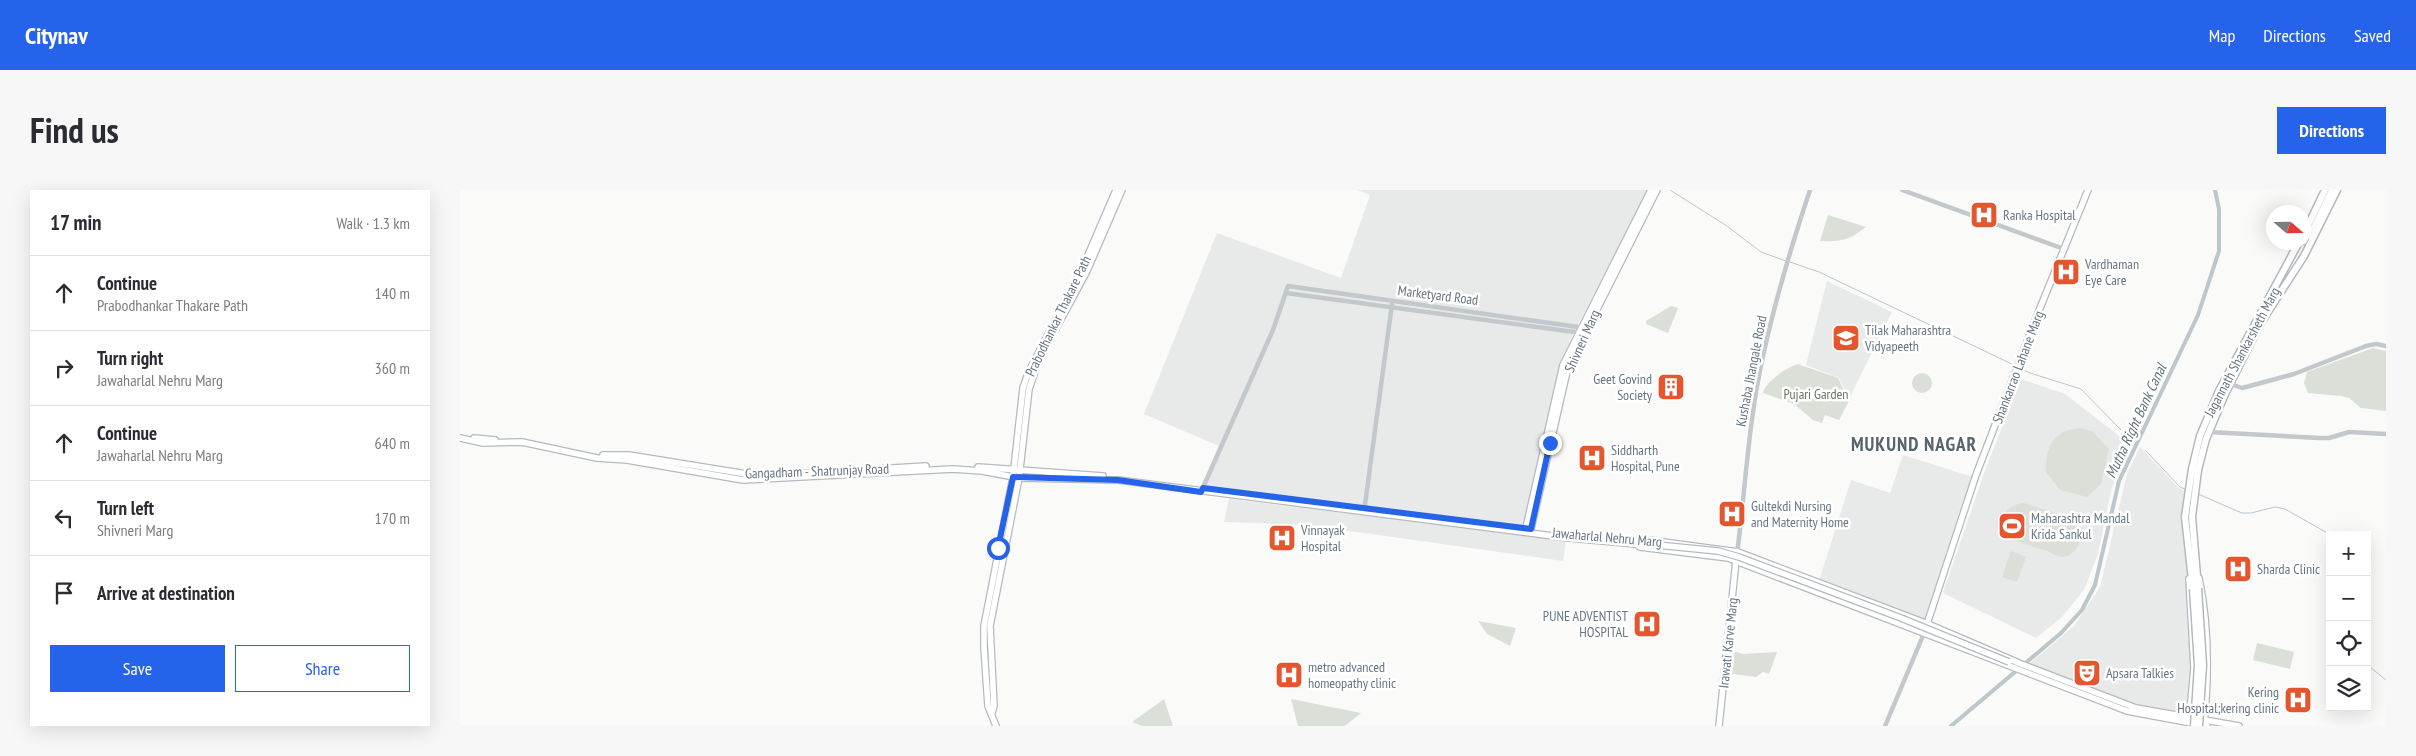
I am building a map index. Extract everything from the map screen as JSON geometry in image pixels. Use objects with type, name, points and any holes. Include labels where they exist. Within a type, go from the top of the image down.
[{"type":"highway","points":[[2311,219],[2325,190]]},
{"type":"highway","points":[[2311,227],[2331,190]]},
{"type":"highway","points":[[2270,306],[2299,259],[2331,190]]},
{"type":"highway","name":"Jagannath Shankarsheth Marg","points":[[2195,588],[2190,501],[2200,436],[2270,306],[2279,297],[2304,256],[2337,190]]},
{"type":"highway","name":"Jagannath Shankarsheth Marg","points":[[2192,486],[2227,383],[2256,318],[2295,250]]},
{"type":"highway","points":[[2281,277],[2298,250]]},
{"type":"highway","points":[[2190,724],[2198,665],[2195,588]]},
{"type":"highway","points":[[2195,588],[2203,665],[2199,726]]},
{"type":"main road","name":"Prabodhankar Thakare Path","points":[[996,726],[992,713],[994,706],[990,626],[1016,478],[1024,388],[1028,373],[1082,269],[1116,190]]},
{"type":"main road","name":"Prabodhankar Thakare Path","points":[[1017,468],[1029,389],[1033,375],[1087,271],[1122,190]]},
{"type":"main road","name":"Shivneri Marg","points":[[1528,531],[1568,367],[1582,330],[1651,190]]},
{"type":"main road","name":"Shivneri Marg","points":[[1582,330],[1657,190]]},
{"type":"main road","name":"Shankarrao Lahane Marg","points":[[1925,632],[1976,475],[2088,190]]},
{"type":"main road","name":"Gangadham - Shatrunjay Road","points":[[460,436],[523,440],[591,454],[629,455],[750,478],[914,466],[958,466],[997,471]]},
{"type":"main road","name":"Jawaharlal Nehru Marg","points":[[997,471],[1017,468],[1053,474],[1202,490],[1528,531],[1636,542],[1641,539],[1738,552],[1928,624],[2013,664]]},
{"type":"main road","name":"Jawaharlal Nehru Marg","points":[[997,471],[1016,478],[1098,478]]},
{"type":"main road","name":"Jawaharlal Nehru Marg","points":[[1636,542],[1640,547],[1721,556],[1736,560],[2013,664]]},
{"type":"main road","points":[[1636,542],[1718,551],[1739,557],[1901,618],[2127,711],[2190,724],[2239,726]]},
{"type":"main road","name":"Jagannath Shankarsheth Marg","points":[[2190,724],[2194,668],[2192,554]]},
{"type":"main road","name":"Jagannath Shankarsheth Marg","points":[[2192,554],[2203,594],[2208,646],[2205,724]]},
{"type":"main road","name":"Irawati Karve Marg","points":[[1718,726],[1736,560]]},
{"type":"street","name":"Kushaba Jhangale Road","points":[[1736,560],[1742,495],[1757,389],[1785,266],[1810,190]]},
{"type":"street","points":[[1902,190],[2064,250]]},
{"type":"street","name":"Marketyard Road","points":[[1288,286],[1392,300],[1582,330],[1286,293],[1288,286]]},
{"type":"street","points":[[1202,490],[1273,330],[1286,293]]},
{"type":"street","points":[[1364,510],[1392,300]]},
{"type":"street","points":[[2227,383],[2246,387],[2294,374],[2366,346],[2376,344],[2386,346]]},
{"type":"street","points":[[2209,432],[2319,438],[2349,432],[2386,434]]},
{"type":"street","points":[[1885,726],[1925,632]]},
{"type":"shaded area","points":[[1357,190],[1648,190],[1570,340],[1558,379],[1524,526],[1202,485],[1219,446],[1144,414],[1217,233],[1341,278],[1370,195]]},
{"type":"shaded area","name":"Tilak Maharashtra Vidyapeeth","points":[[1827,281],[1892,312],[1849,399],[1839,378],[1806,365]]},
{"type":"shaded area","points":[[2021,379],[2065,394],[2127,442],[2111,491],[2098,554],[2084,590],[2061,618],[2036,638],[1943,593],[1984,473]]},
{"type":"shaded area","points":[[2140,447],[2179,488],[2186,491],[2192,649],[2188,718],[2141,707],[2029,664],[2074,626],[2100,587],[2127,474]]},
{"type":"shaded area","points":[[1903,455],[1973,477],[1924,620],[1823,584],[1820,578],[1851,480],[1890,493]]},
{"type":"shaded area","points":[[1229,499],[1566,540],[1563,561],[1307,525],[1224,522]]},
{"type":"green space","points":[[1828,215],[1866,227],[1845,239],[1820,241]]},
{"type":"green space","points":[[1671,306],[1678,308],[1668,333],[1646,324],[1646,321]]},
{"type":"green space","points":[[2373,348],[2386,351],[2386,411],[2361,408],[2349,398],[2341,396],[2308,393],[2304,383],[2307,372]]},
{"type":"green space","name":"Pujari Garden","points":[[1798,364],[1838,378],[1849,401],[1839,420],[1825,415],[1822,423],[1813,420],[1794,404],[1763,393],[1768,384],[1777,376]]},
{"type":"green space","points":[[1922,373],[1929,376],[1932,383],[1929,390],[1922,393],[1915,390],[1912,383],[1915,376]]},
{"type":"green space","points":[[2079,428],[2092,431],[2109,449],[2101,484],[2087,497],[2060,490],[2046,472],[2047,455],[2052,442],[2062,433]]},
{"type":"green space","points":[[2024,503],[2060,515],[2077,526],[2081,535],[2076,550],[2072,554],[2060,557],[2010,537],[2005,532],[2003,526],[2004,515],[2011,507]]},
{"type":"green space","points":[[2011,551],[2026,557],[2017,582],[2002,577]]},
{"type":"green space","points":[[1478,621],[1516,628],[1510,646],[1487,634]]},
{"type":"green space","points":[[2257,643],[2294,652],[2290,669],[2253,660]]},
{"type":"green space","points":[[1729,650],[1743,654],[1777,652],[1769,674],[1763,672],[1756,677],[1726,673]]},
{"type":"green space","points":[[1164,699],[1173,726],[1142,726],[1132,722]]},
{"type":"green space","points":[[1291,699],[1361,713],[1345,726],[1298,726]]},
{"type":"waterway","points":[[1670,190],[1727,226],[1761,252],[1786,261]]},
{"type":"waterway","name":"Mutha Right Bank Canal","points":[[1951,726],[2061,633],[2082,610],[2095,585],[2119,481],[2198,315],[2219,251],[2219,209],[2215,190]]},
{"type":"waterway","points":[[1790,262],[1819,272],[2016,366]]},
{"type":"waterway","points":[[2019,368],[2081,389],[2121,430]]},
{"type":"waterway","points":[[2146,451],[2180,487],[2187,490]]},
{"type":"waterway","points":[[2198,494],[2242,513],[2251,513],[2275,507],[2285,509],[2326,532]]},
{"type":"waterway","points":[[2370,666],[2386,680]]},
{"type":"place","name":"Ranka Hospital","points":[[1984,215]]},
{"type":"place","name":"Vardhaman Eye Care","points":[[2066,272]]},
{"type":"place","name":"Tilak Maharashtra Vidyapeeth","points":[[1846,338]]},
{"type":"place","name":"Geet Govind Society","points":[[1671,387]]},
{"type":"place","name":"Siddharth Hospital, Pune","points":[[1592,458]]},
{"type":"place","name":"Gultekdi Nursing and Maternity Home","points":[[1732,514]]},
{"type":"place","name":"Maharashtra Mandal Krida Sankul","points":[[2012,526]]},
{"type":"place","name":"Vinnayak Hospital","points":[[1282,538]]},
{"type":"place","name":"Sharda Clinic","points":[[2238,569]]},
{"type":"place","name":"PUNE ADVENTIST HOSPITAL","points":[[1647,624]]},
{"type":"place","name":"Apsara Talkies","points":[[2087,673]]},
{"type":"place","name":"metro advanced homeopathy clinic","points":[[1289,675]]},
{"type":"place","name":"Kering Hospital;kering clinic","points":[[2298,700]]},
{"type":"district","name":"MUKUND NAGAR","points":[[1914,444]]},
{"type":"route","points":[[998,548],[1013,477],[1118,480],[1201,492],[1203,488],[1531,529],[1550,443]]}]
